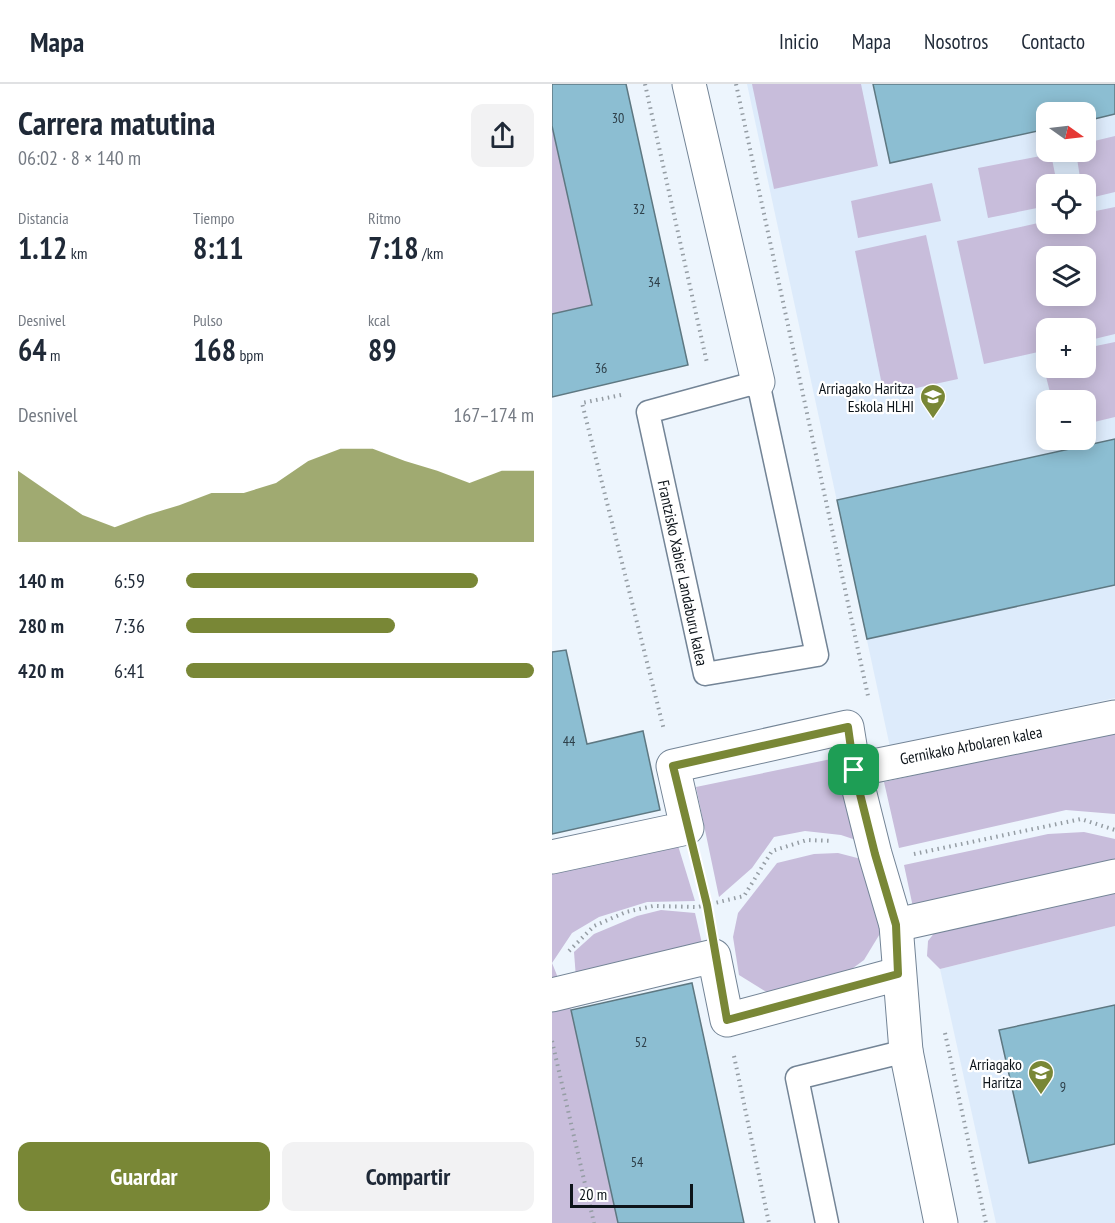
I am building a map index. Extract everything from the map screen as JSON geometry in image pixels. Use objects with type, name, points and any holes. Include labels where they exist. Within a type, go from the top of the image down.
[{"type":"street","name":"Frantzisko Xabier Landaburu kalea","points":[[689,84],[758,382]]},
{"type":"street","name":"Gernikako Arbolaren kalea","points":[[854,770],[1115,717]]},
{"type":"street","points":[[552,857],[687,828],[673,766],[848,727],[854,770],[896,925],[898,974],[906,1051],[941,1223]]},
{"type":"street","points":[[896,925],[1115,876]]},
{"type":"street","points":[[552,995],[714,956],[727,1020],[898,974]]},
{"type":"lane","name":"Frantzisko Xabier Landaburu kalea","points":[[758,382],[817,655],[705,674],[648,412],[758,382]]},
{"type":"lane","points":[[827,1223],[797,1078],[906,1051]]},
{"type":"path","points":[[736,84],[870,704]]},
{"type":"path","points":[[567,955],[572,946],[594,926],[626,912],[653,906],[698,907],[744,896],[772,851],[807,840],[845,842],[875,854],[898,857],[1081,819],[1115,830]]},
{"type":"path","points":[[687,828],[707,905],[714,956]]},
{"type":"path","points":[[727,1020],[769,1223]]},
{"type":"path","points":[[552,1041],[594,1223]]},
{"type":"shaded area","name":"Arriagako Haritza Eskola HLHI","points":[[747,84],[1115,84],[1115,698],[890,747]]},
{"type":"shaded area","points":[[752,84],[861,84],[878,166],[774,189]]},
{"type":"shaded area","points":[[552,126],[592,305],[552,314]]},
{"type":"shaded area","points":[[1115,136],[1115,192],[1096,197],[1096,174],[1079,174],[1078,162],[1096,162],[1096,141]]},
{"type":"shaded area","points":[[1036,157],[1036,162],[1053,162],[1055,174],[1036,174],[1036,208],[988,218],[978,168]]},
{"type":"shaded area","points":[[932,183],[941,221],[858,238],[851,201]]},
{"type":"shaded area","points":[[1115,207],[1115,334],[1096,339],[1096,318],[1036,318],[1036,352],[984,364],[957,241],[1036,223],[1036,234],[1096,234],[1096,211]]},
{"type":"shaded area","points":[[926,235],[958,379],[884,395],[855,251]]},
{"type":"shaded area","points":[[1115,342],[1115,417],[1096,422],[1096,390],[1049,390],[1046,378],[1096,378],[1096,346]]},
{"type":"shaded area","points":[[1115,730],[1115,814],[1066,810],[899,848],[884,782]]},
{"type":"shaded area","points":[[836,758],[862,842],[841,835],[805,831],[774,837],[752,868],[719,897],[696,787]]},
{"type":"shaded area","points":[[1084,832],[1115,839],[1115,866],[914,912],[904,865],[1048,834]]},
{"type":"shaded area","points":[[676,839],[695,901],[647,902],[599,917],[572,933],[552,963],[552,863]]},
{"type":"shaded area","points":[[838,853],[869,861],[881,932],[864,960],[823,990],[773,996],[739,975],[733,937],[738,913],[777,863],[814,854]]},
{"type":"shaded area","points":[[1115,890],[1115,926],[940,969],[927,956],[928,941],[938,928]]},
{"type":"shaded area","points":[[661,910],[695,913],[703,948],[576,978],[574,952],[594,934],[637,916]]},
{"type":"shaded area","name":"Arriagako Haritza","points":[[1115,926],[1115,1223],[996,1223],[940,969]]},
{"type":"shaded area","points":[[552,963],[571,1010],[618,1223],[552,1223]]},
{"type":"building","points":[[552,84],[626,84],[688,365],[552,397],[552,314],[592,305],[552,126]]},
{"type":"building","points":[[873,84],[1115,84],[1115,114],[1096,119],[1096,102],[1036,102],[1036,131],[890,163]]},
{"type":"building","points":[[1115,439],[1115,585],[867,639],[837,500],[1065,450],[1096,450],[1096,443]]},
{"type":"building","points":[[566,650],[587,744],[643,731],[660,810],[552,834],[552,652]]},
{"type":"building","points":[[692,983],[744,1223],[618,1223],[571,1010]]},
{"type":"building","points":[[1115,1005],[1115,1144],[1029,1163],[999,1030]]},
{"type":"place","name":"Arriagako Haritza Eskola HLHI","points":[[933,420]]},
{"type":"place","name":"Arriagako Haritza","points":[[1041,1096]]},
{"type":"route","points":[[848,727],[854,770],[896,925],[898,974],[727,1020],[714,956],[707,905],[673,766],[848,727]]}]
